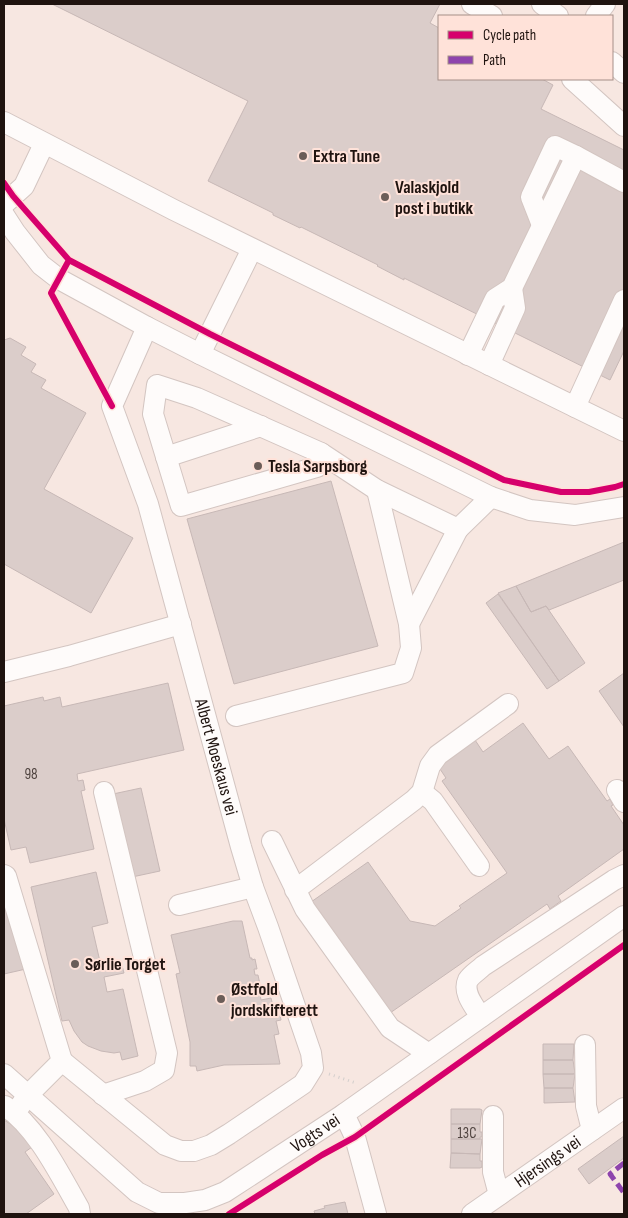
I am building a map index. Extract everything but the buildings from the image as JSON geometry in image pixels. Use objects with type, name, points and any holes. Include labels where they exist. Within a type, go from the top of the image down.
[{"type":"street","points":[[472,4],[490,15]]},
{"type":"street","points":[[597,15],[605,4]]},
{"type":"street","points":[[613,63],[624,73]]},
{"type":"street","points":[[573,80],[624,126]]},
{"type":"street","points":[[4,122],[252,248],[624,431]]},
{"type":"street","points":[[4,204],[24,186],[44,144]]},
{"type":"street","points":[[468,355],[495,299],[512,288],[576,156],[624,182]]},
{"type":"street","points":[[4,215],[41,265],[59,279],[200,354],[491,497],[530,510],[575,515],[624,508]]},
{"type":"street","points":[[200,354],[252,248]]},
{"type":"street","points":[[489,365],[515,308],[512,288]]},
{"type":"street","points":[[575,407],[624,300]]},
{"type":"street","name":"Albert Moeskaus vei","points":[[147,327],[112,406],[148,504],[241,847],[253,887],[311,1053],[313,1068]]},
{"type":"street","points":[[125,375],[197,398],[321,453],[377,490],[458,529]]},
{"type":"street","points":[[157,385],[153,414],[181,506],[317,467],[321,453]]},
{"type":"street","points":[[166,457],[261,426]]},
{"type":"street","points":[[236,716],[403,673],[411,648],[409,624],[377,490]]},
{"type":"street","points":[[409,624],[458,529],[491,497]]},
{"type":"street","points":[[4,672],[69,656],[181,624]]},
{"type":"street","points":[[295,890],[414,800],[422,792],[430,766],[438,755],[508,704]]},
{"type":"street","points":[[103,1095],[145,1081],[164,1070],[166,1053],[104,792]]},
{"type":"street","points":[[422,792],[434,801],[479,866]]},
{"type":"street","points":[[272,841],[305,909],[390,1028],[429,1054]]},
{"type":"street","points":[[4,875],[6,876],[62,1061],[165,1145],[181,1151],[194,1151],[211,1144],[303,1084],[313,1068]]},
{"type":"street","points":[[481,1017],[467,996],[469,979],[483,966],[624,875]]},
{"type":"street","points":[[179,905],[253,887]]},
{"type":"street","name":"Vogts vei","points":[[4,1074],[137,1192],[158,1208],[205,1200],[225,1192],[344,1114],[624,916]]},
{"type":"street","points":[[585,1045],[586,1106],[592,1130]]},
{"type":"street","points":[[62,1061],[28,1095],[10,1109],[44,1146],[79,1208],[80,1214]]},
{"type":"street","name":"Hjersings vei","points":[[472,1214],[624,1108]]},
{"type":"street","points":[[344,1114],[355,1137],[376,1214]]},
{"type":"street","points":[[493,1116],[493,1172],[499,1195]]},
{"type":"path","points":[[313,1068],[378,1090]]},
{"type":"marked path","points":[[624,1163],[610,1174],[624,1193]]},
{"type":"cycle path","points":[[4,183],[13,196],[69,260],[210,334],[504,480],[561,492],[589,492],[624,484]]},
{"type":"cycle path","points":[[69,260],[51,293],[112,406]]},
{"type":"cycle path","points":[[229,1214],[322,1155],[355,1137],[624,945]]},
{"type":"place","name":"Extra Tune","points":[[303,156]]},
{"type":"place","name":"Valaskjold post i butikk","points":[[385,197]]},
{"type":"place","name":"Tesla Sarpsborg","points":[[258,466]]},
{"type":"place","name":"Sørlie Torget","points":[[75,964]]},
{"type":"place","name":"Østfold jordskifterett","points":[[221,999]]}]
